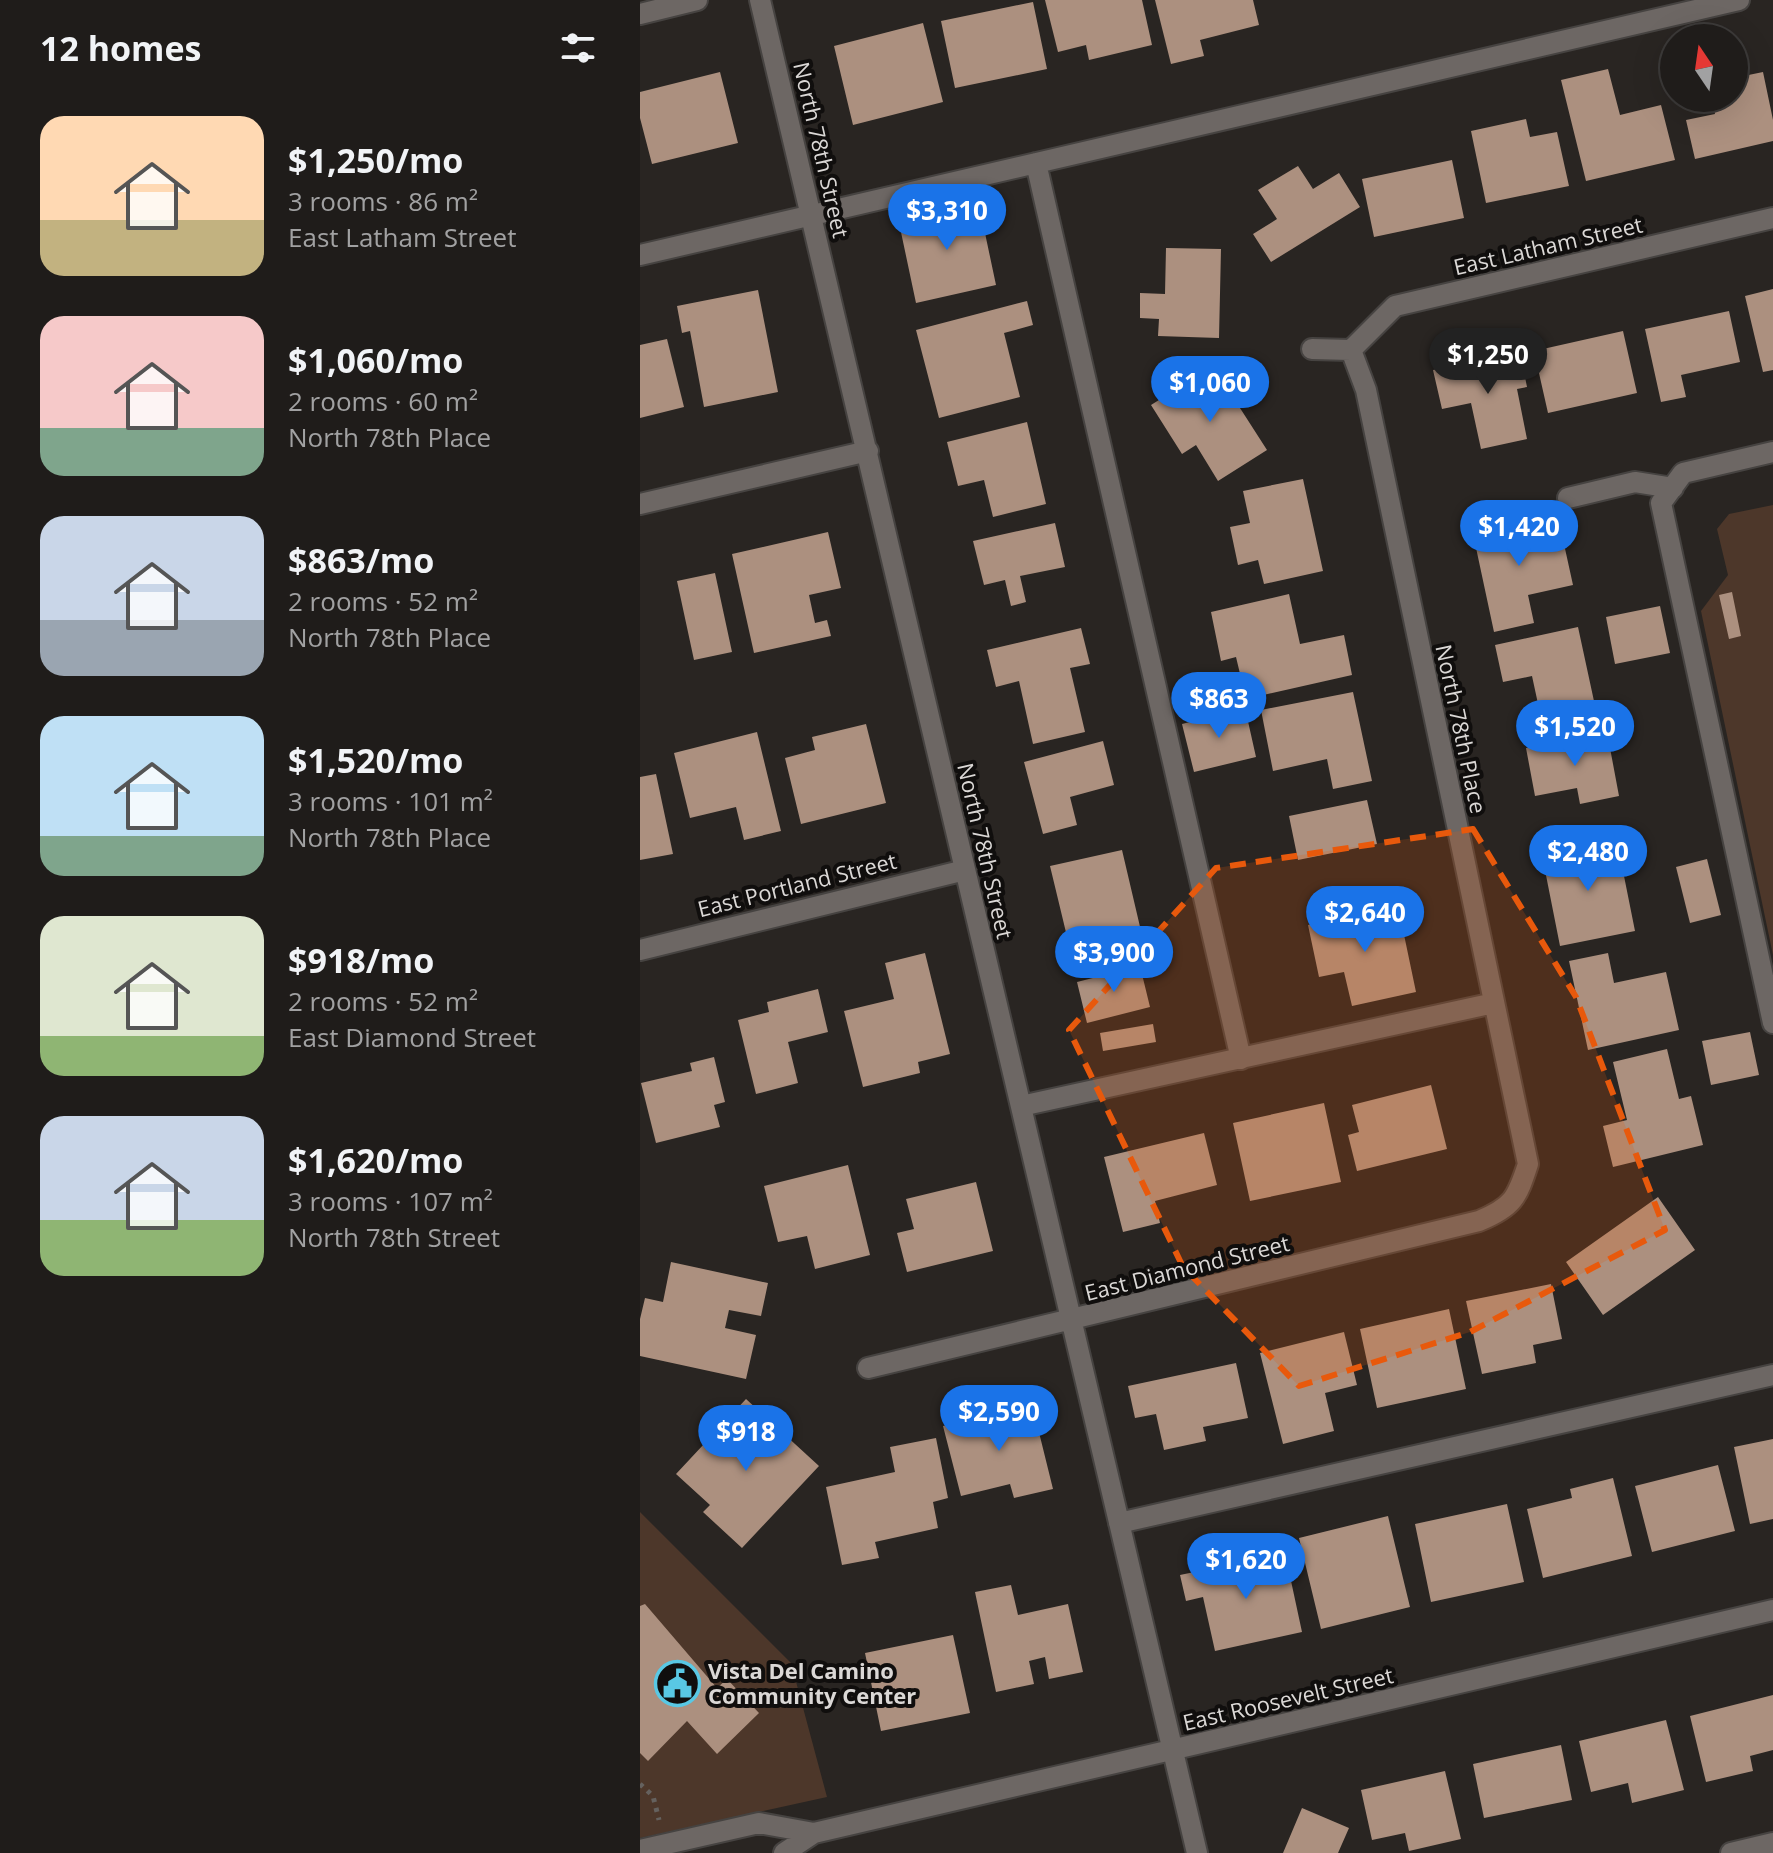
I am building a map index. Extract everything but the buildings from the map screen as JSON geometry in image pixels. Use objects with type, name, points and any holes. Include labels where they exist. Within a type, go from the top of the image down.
[{"type":"street","points":[[640,14],[697,0]]},
{"type":"street","name":"North 78th Street","points":[[760,0],[1197,1853]]},
{"type":"street","points":[[640,255],[1739,0]]},
{"type":"street","points":[[1036,163],[1241,1059]]},
{"type":"street","name":"East Latham Street","points":[[1351,350],[1395,306],[1773,218]]},
{"type":"street","points":[[1312,349],[1351,350]]},
{"type":"street","name":"North 78th Place","points":[[1351,350],[1366,390],[1528,1164],[1513,1203]]},
{"type":"street","points":[[640,504],[868,451]]},
{"type":"street","points":[[1773,452],[1683,473],[1661,503],[1773,1023]]},
{"type":"street","points":[[1568,498],[1635,482],[1673,488]]},
{"type":"street","name":"East Portland Street","points":[[640,950],[965,870]]},
{"type":"street","points":[[1021,1106],[1494,1003]]},
{"type":"street","name":"East Diamond Street","points":[[868,1368],[1479,1221],[1513,1203]]},
{"type":"street","points":[[1119,1523],[1773,1375]]},
{"type":"street","name":"East Roosevelt Street","points":[[784,1853],[814,1833],[1773,1610]]},
{"type":"street","name":"East Roosevelt Street","points":[[640,1850],[759,1823],[814,1833]]},
{"type":"street","points":[[1731,1853],[1773,1843]]},
{"type":"path","points":[[640,1784],[653,1796],[660,1824]]},
{"type":"highlighted area","points":[[1473,829],[1576,997],[1665,1230],[1470,1332],[1299,1386],[1183,1267],[1069,1030],[1216,868]]},
{"type":"shaded area","points":[[1773,505],[1773,955],[1701,611],[1728,575],[1717,529],[1729,514]]},
{"type":"shaded area","points":[[640,1512],[791,1663],[827,1797],[640,1838]]},
{"type":"place","name":"Vista Del Camino Community Center","points":[[677,1684]]}]
